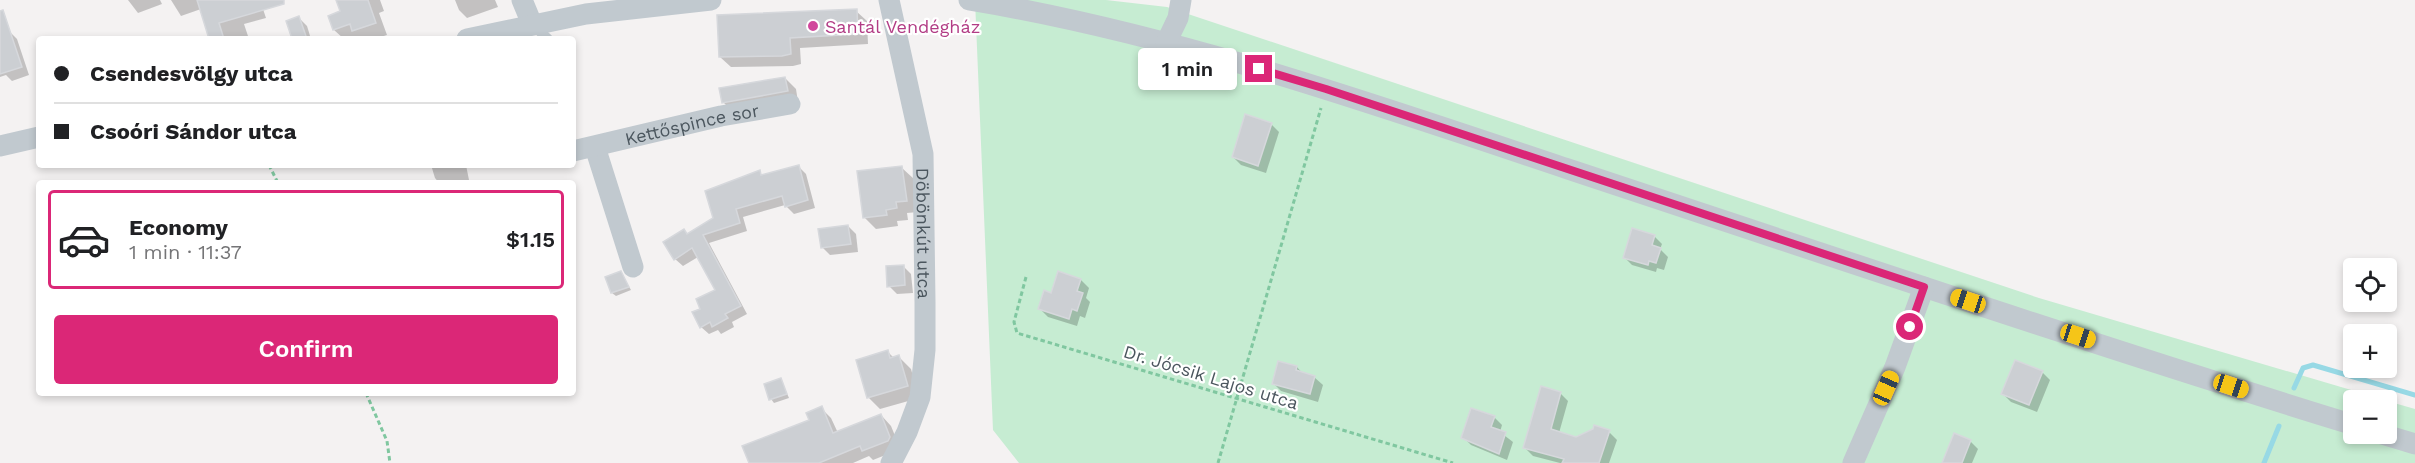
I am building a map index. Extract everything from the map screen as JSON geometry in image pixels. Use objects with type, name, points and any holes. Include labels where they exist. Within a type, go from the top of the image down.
[{"type":"street","points":[[522,0],[532,24]]},
{"type":"street","points":[[496,36],[532,24],[586,14],[711,0]]},
{"type":"street","name":"Döbönkút utca","points":[[889,0],[923,154],[925,302],[925,350],[920,397],[907,432],[891,463]]},
{"type":"street","points":[[969,0],[1117,30],[1326,89],[1924,287],[2343,421]]},
{"type":"street","points":[[1166,43],[1178,18],[1181,0]]},
{"type":"street","name":"Kettőspince sor","points":[[576,151],[712,118],[790,105]]},
{"type":"street","points":[[0,146],[36,138]]},
{"type":"street","points":[[595,147],[633,267]]},
{"type":"street","points":[[1853,463],[1895,367],[1924,287]]},
{"type":"street","points":[[2397,439],[2415,444]]},
{"type":"lane","points":[[532,24],[545,36]]},
{"type":"path","points":[[1218,463],[1326,89]]},
{"type":"path","name":"Dr. Jócsik Lajos utca","points":[[1026,277],[1014,322],[1017,333],[1453,463]]},
{"type":"path","points":[[367,396],[387,441],[390,463]]},
{"type":"green space","points":[[975,0],[1106,0],[1167,7],[2039,298],[2351,390],[2343,390],[2343,444],[2397,444],[2397,404],[2415,409],[2415,463],[1019,463],[993,430]]},
{"type":"building","points":[[197,0],[284,0],[284,4],[219,23],[223,36],[208,36]]},
{"type":"building","points":[[336,0],[368,0],[376,23],[352,31],[350,24],[333,30],[328,16],[340,11]]},
{"type":"building","points":[[857,9],[858,34],[790,38],[791,54],[782,56],[719,57],[717,15]]},
{"type":"building","points":[[3,10],[22,67],[0,74],[0,11]]},
{"type":"building","points":[[299,16],[306,36],[291,36],[286,21]]},
{"type":"building","points":[[785,77],[788,91],[722,103],[719,88]]},
{"type":"building","points":[[1245,114],[1272,123],[1258,166],[1232,157]]},
{"type":"building","points":[[799,165],[808,200],[785,207],[782,196],[736,209],[740,223],[703,235],[741,306],[725,314],[728,318],[712,327],[710,322],[700,328],[692,312],[700,309],[696,299],[715,290],[692,248],[674,260],[663,242],[684,229],[687,234],[713,218],[705,191],[760,170],[761,175]]},
{"type":"building","points":[[902,166],[907,201],[896,202],[897,208],[886,210],[887,215],[863,218],[857,171]]},
{"type":"building","points":[[848,225],[851,244],[821,248],[818,229]]},
{"type":"building","points":[[1632,228],[1655,235],[1652,245],[1661,248],[1656,263],[1649,261],[1648,265],[1623,258]]},
{"type":"building","points":[[904,265],[905,285],[887,287],[886,266]]},
{"type":"building","points":[[621,271],[629,287],[611,293],[605,277]]},
{"type":"building","points":[[1058,271],[1081,279],[1077,291],[1083,293],[1077,311],[1072,309],[1069,319],[1038,309],[1044,290],[1051,293]]},
{"type":"building","points":[[888,350],[890,358],[899,355],[908,386],[867,398],[856,360]]},
{"type":"building","points":[[2015,360],[2043,371],[2029,405],[2001,394]]},
{"type":"building","points":[[1278,361],[1297,366],[1296,370],[1315,376],[1310,394],[1272,384]]},
{"type":"building","points":[[781,378],[787,394],[769,400],[764,384]]},
{"type":"building","points":[[1541,386],[1561,392],[1551,429],[1576,437],[1593,429],[1594,425],[1610,430],[1599,463],[1562,463],[1564,459],[1523,448]]},
{"type":"building","points":[[822,406],[833,433],[881,414],[890,437],[888,441],[862,451],[860,446],[819,463],[749,463],[742,446],[809,420],[806,413]]},
{"type":"building","points":[[1471,408],[1495,416],[1491,427],[1506,432],[1499,454],[1461,438]]},
{"type":"building","points":[[1954,433],[1971,440],[1962,463],[1942,463]]},
{"type":"waterway","points":[[2294,388],[2303,368],[2313,365],[2415,395]]},
{"type":"waterway","points":[[2264,463],[2279,426]]},
{"type":"place","name":"Santál Vendégház","points":[[813,26]]},
{"type":"route","points":[[1259,69],[1326,89],[1924,287],[1910,327]]}]
